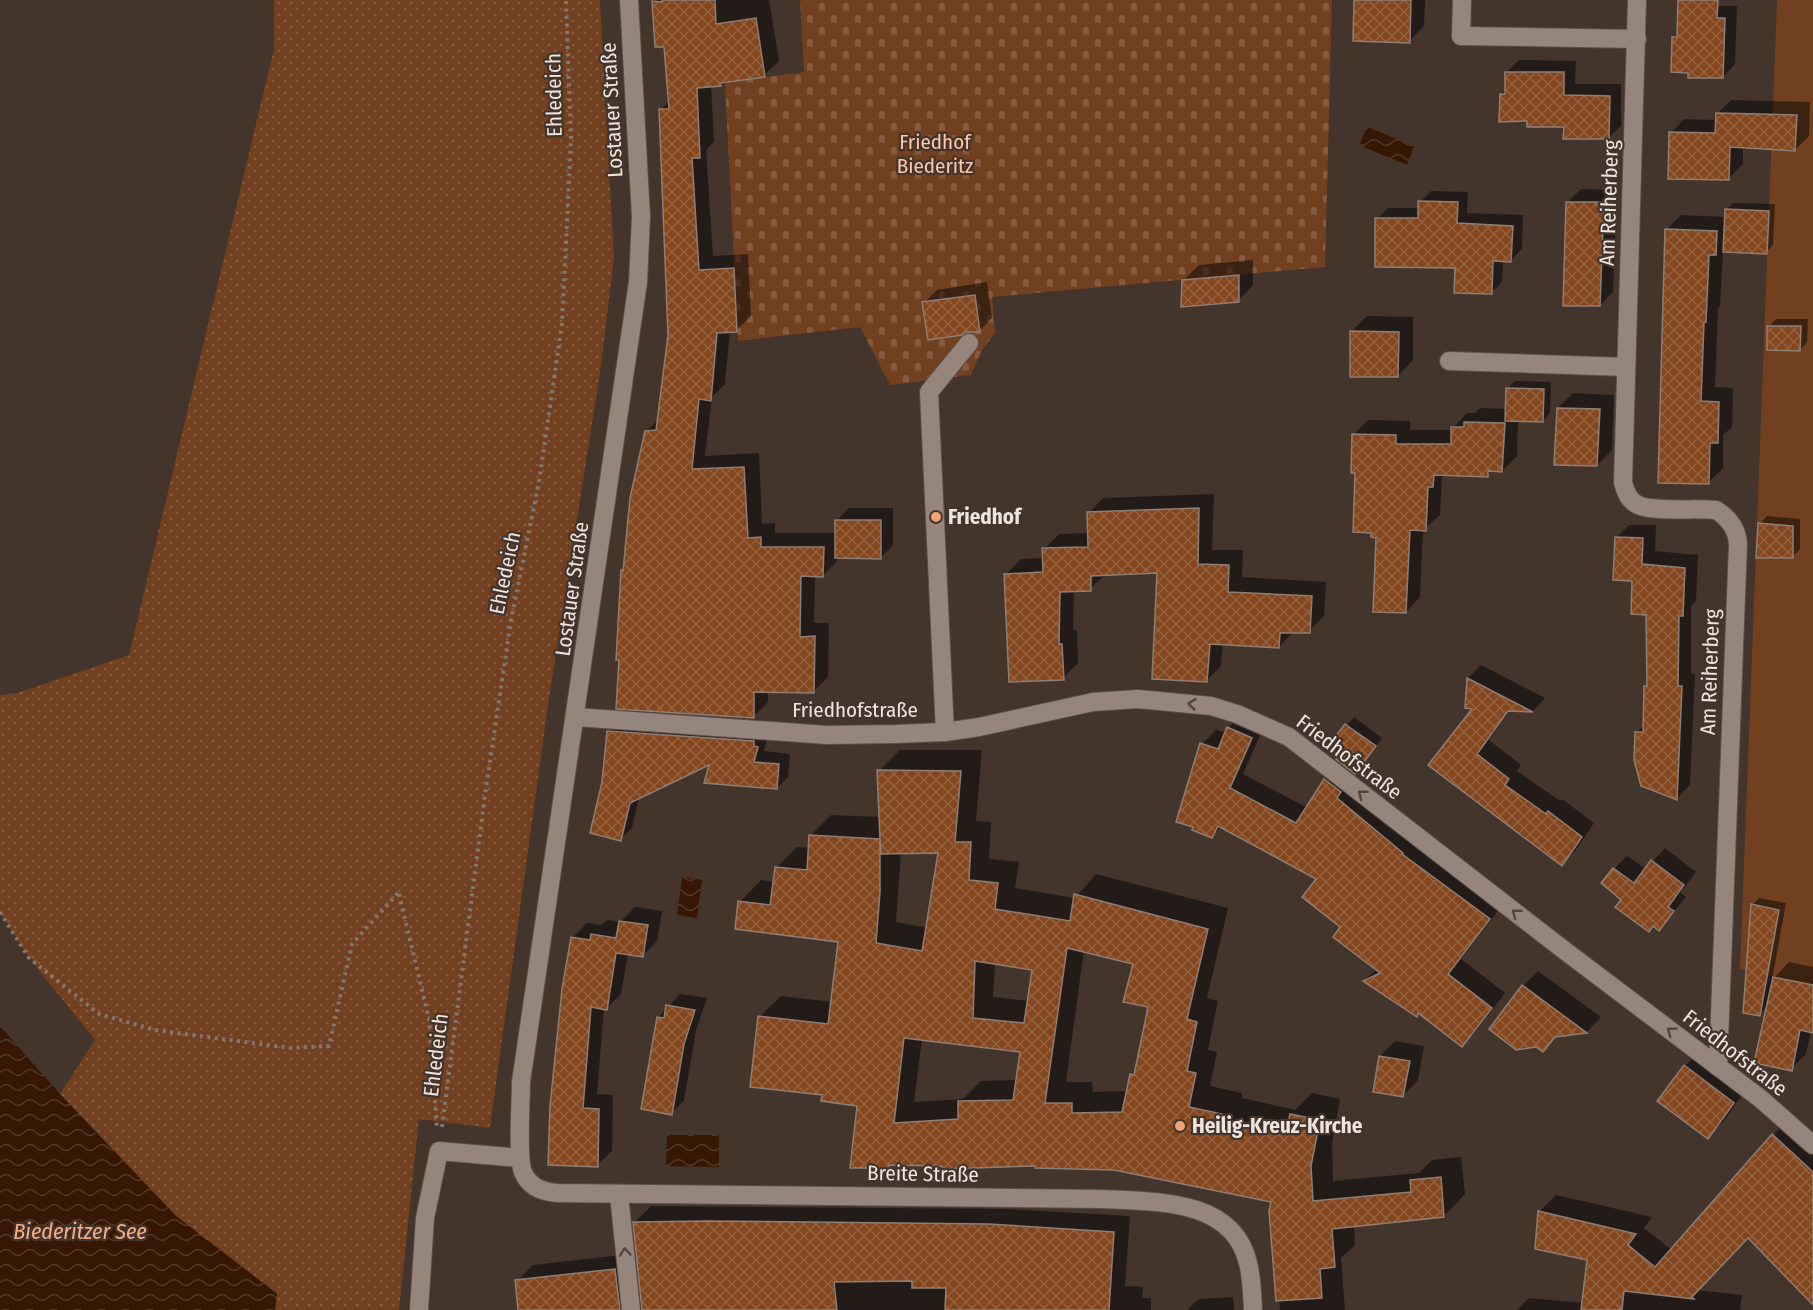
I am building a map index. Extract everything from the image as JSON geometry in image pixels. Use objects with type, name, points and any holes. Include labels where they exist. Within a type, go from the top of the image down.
[{"type":"street","name":"Lostauer Straße","points":[[528,1180],[522,1170],[520,1158],[521,1082],[638,282],[641,218],[629,0]]},
{"type":"street","points":[[1462,0],[1461,36],[1636,39]]},
{"type":"street","name":"Am Reiherberg","points":[[1637,0],[1623,482],[1627,495],[1633,502],[1645,507],[1716,510],[1723,514],[1732,525],[1737,537],[1718,1067]]},
{"type":"street","points":[[945,732],[929,392],[969,344]]},
{"type":"street","points":[[1449,361],[1626,367]]},
{"type":"street","name":"Friedhofstraße","points":[[576,717],[826,735],[945,732],[979,727],[1092,702],[1138,699],[1211,706],[1264,725],[1289,737],[1761,1099],[1813,1145]]},
{"type":"street","points":[[419,1310],[425,1218],[438,1151],[520,1158]]},
{"type":"street","name":"Breite Straße","points":[[528,1180],[537,1188],[548,1192],[619,1195],[1102,1199],[1179,1206],[1203,1211],[1214,1217],[1225,1225],[1238,1240],[1248,1263],[1253,1310]]},
{"type":"street","points":[[619,1195],[630,1310]]},
{"type":"path","name":"Ehledeich","points":[[438,1151],[509,632],[539,482],[562,324],[571,139],[566,0]]},
{"type":"path","points":[[0,912],[29,958],[99,1014],[155,1030],[290,1048],[328,1046],[352,944],[398,893],[429,1019],[438,1151]]},
{"type":"green space","points":[[274,0],[600,0],[614,258],[601,366],[548,705],[490,1128],[419,1119],[399,1310],[275,1310],[277,1293],[176,1216],[60,1094],[95,1040],[29,958],[0,912],[0,695],[17,693],[129,655],[274,49]]},
{"type":"green space","name":"Friedhof Biederitz","points":[[800,0],[1332,0],[1325,267],[992,297],[995,333],[982,350],[971,375],[890,385],[860,327],[738,341],[725,83],[804,72]]},
{"type":"green space","points":[[1777,0],[1813,0],[1813,985],[1740,969]]},
{"type":"water","points":[[1367,127],[1414,146],[1407,165],[1359,145]]},
{"type":"water","points":[[682,877],[702,880],[697,918],[677,915]]},
{"type":"water","name":"Biederitzer See","points":[[0,1026],[60,1094],[176,1216],[277,1294],[275,1310],[0,1310]]},
{"type":"water","points":[[667,1135],[719,1135],[719,1167],[666,1166]]},
{"type":"building","points":[[662,0],[715,0],[716,24],[756,18],[765,77],[720,83],[721,86],[697,88],[700,158],[692,158],[699,270],[734,268],[737,332],[717,333],[711,401],[699,399],[692,469],[744,467],[748,538],[761,537],[761,547],[824,547],[823,577],[801,576],[800,637],[815,636],[814,693],[754,692],[754,718],[616,709],[621,570],[623,571],[630,498],[645,431],[656,430],[668,335],[659,109],[669,109],[664,47],[655,47],[652,1],[662,2]]},
{"type":"building","points":[[1354,0],[1411,0],[1410,43],[1353,41]]},
{"type":"building","points":[[1678,0],[1718,0],[1717,18],[1725,18],[1723,78],[1688,78],[1688,73],[1671,72],[1672,37],[1677,37]]},
{"type":"building","points":[[1505,72],[1564,72],[1564,95],[1610,96],[1609,139],[1563,139],[1564,127],[1527,127],[1527,121],[1499,122],[1500,94],[1505,94]]},
{"type":"building","points":[[1716,113],[1797,115],[1795,151],[1730,147],[1729,180],[1668,179],[1669,132],[1715,133]]},
{"type":"building","points":[[1418,201],[1458,202],[1457,223],[1513,226],[1511,262],[1493,261],[1492,294],[1454,293],[1455,268],[1375,267],[1375,218],[1418,218]]},
{"type":"building","points":[[1566,202],[1604,202],[1600,306],[1563,306]]},
{"type":"building","points":[[1725,209],[1769,211],[1767,254],[1723,252]]},
{"type":"building","points":[[1665,229],[1717,231],[1716,255],[1709,255],[1701,401],[1719,402],[1718,443],[1710,443],[1709,484],[1658,483]]},
{"type":"building","points":[[1239,275],[1239,302],[1181,307],[1182,280]]},
{"type":"building","points":[[975,295],[980,332],[966,332],[962,335],[928,340],[922,302]]},
{"type":"building","points":[[1767,326],[1801,326],[1800,351],[1767,350]]},
{"type":"building","points":[[1350,331],[1399,332],[1398,377],[1350,377]]},
{"type":"building","points":[[1506,388],[1544,389],[1543,422],[1505,421]]},
{"type":"building","points":[[1557,408],[1600,409],[1597,466],[1554,465]]},
{"type":"building","points":[[1464,422],[1505,423],[1502,472],[1488,471],[1488,477],[1434,475],[1433,487],[1428,487],[1426,531],[1410,530],[1406,613],[1373,612],[1376,538],[1371,537],[1371,533],[1353,532],[1355,473],[1351,473],[1352,434],[1396,435],[1396,444],[1451,444],[1451,427],[1464,427]]},
{"type":"building","points":[[1199,508],[1198,564],[1229,565],[1228,592],[1312,596],[1310,633],[1280,633],[1279,648],[1210,644],[1207,682],[1152,679],[1157,573],[1091,576],[1091,591],[1060,592],[1059,644],[1062,644],[1064,680],[1009,682],[1004,574],[1043,572],[1042,548],[1088,547],[1087,512]]},
{"type":"building","points":[[835,520],[881,520],[881,559],[835,558]]},
{"type":"building","points":[[1758,523],[1793,526],[1793,558],[1756,558]]},
{"type":"building","points":[[1615,537],[1643,538],[1642,564],[1685,568],[1683,616],[1679,616],[1678,686],[1682,686],[1677,800],[1641,786],[1634,760],[1635,732],[1643,732],[1644,686],[1647,686],[1646,615],[1631,614],[1632,581],[1613,580]]},
{"type":"building","points":[[1467,678],[1533,712],[1508,711],[1477,754],[1509,779],[1505,785],[1546,814],[1548,811],[1582,837],[1562,866],[1428,765],[1472,709],[1465,708]]},
{"type":"building","points":[[1345,724],[1376,746],[1355,774],[1336,759],[1339,755],[1328,746]]},
{"type":"building","points":[[1227,727],[1252,738],[1230,788],[1296,823],[1324,779],[1341,792],[1337,798],[1402,854],[1490,919],[1448,974],[1492,1008],[1462,1047],[1418,1013],[1417,1017],[1363,981],[1380,973],[1333,937],[1340,927],[1302,897],[1316,879],[1218,826],[1212,838],[1192,830],[1193,827],[1176,822],[1200,743],[1218,749]]},
{"type":"building","points":[[607,731],[754,741],[754,746],[758,747],[754,762],[779,764],[777,789],[704,783],[709,765],[630,803],[621,841],[590,833],[602,782]]},
{"type":"building","points":[[877,770],[961,771],[955,842],[971,842],[969,880],[998,883],[995,909],[1070,921],[1074,894],[1208,929],[1187,1019],[1197,1022],[1187,1071],[1196,1073],[1189,1107],[1222,1114],[1221,1119],[1286,1134],[1290,1114],[1320,1120],[1311,1166],[1313,1201],[1411,1192],[1410,1180],[1441,1177],[1444,1217],[1332,1229],[1335,1267],[1320,1269],[1322,1298],[1276,1301],[1269,1211],[1271,1202],[1114,1170],[1035,1168],[1035,1166],[943,1169],[942,1166],[889,1165],[889,1168],[850,1168],[857,1106],[821,1101],[822,1095],[750,1087],[758,1016],[828,1024],[838,942],[735,929],[738,901],[770,905],[775,867],[807,870],[809,835],[880,839]],"holes":[[[880,839],[881,854],[938,853],[922,951],[876,943],[880,892]],[[1067,948],[1133,964],[1123,1002],[1148,1007],[1134,1075],[1130,1074],[1122,1112],[1072,1113],[1072,1103],[1045,1103]],[[975,961],[1032,970],[1024,1023],[973,1018]],[[904,1038],[1020,1052],[1013,1100],[958,1101],[958,1119],[894,1123]]]},
{"type":"building","points":[[1651,860],[1684,885],[1668,907],[1674,911],[1659,931],[1653,926],[1649,932],[1615,907],[1621,900],[1601,883],[1613,868],[1634,883]]},
{"type":"building","points":[[1751,904],[1779,910],[1760,1016],[1743,1013]]},
{"type":"building","points":[[619,921],[648,925],[643,957],[616,953],[607,1010],[591,1007],[583,1108],[599,1109],[598,1167],[548,1165],[550,1106],[562,989],[571,937],[590,940],[591,934],[616,938]]},
{"type":"building","points":[[1773,977],[1813,985],[1813,1033],[1800,1030],[1792,1071],[1754,1063]]},
{"type":"building","points":[[1522,985],[1587,1033],[1555,1037],[1543,1052],[1536,1047],[1516,1050],[1489,1029]]},
{"type":"building","points":[[666,1005],[695,1010],[684,1044],[672,1115],[641,1109],[657,1017],[664,1018]]},
{"type":"building","points":[[1379,1056],[1410,1061],[1403,1097],[1373,1092]]},
{"type":"building","points":[[1684,1065],[1734,1103],[1708,1139],[1657,1101]]},
{"type":"building","points":[[1772,1134],[1813,1172],[1813,1305],[1748,1238],[1692,1297],[1694,1299],[1624,1291],[1622,1310],[1581,1310],[1587,1260],[1535,1249],[1538,1211],[1636,1234],[1628,1245],[1655,1267]]},
{"type":"building","points":[[633,1222],[989,1224],[1114,1232],[1109,1310],[945,1310],[946,1288],[912,1288],[912,1281],[834,1282],[837,1310],[642,1310]]},
{"type":"building","points":[[615,1269],[620,1310],[518,1310],[515,1280]]},
{"type":"place","name":"Friedhof","points":[[936,517]]},
{"type":"place","name":"Heilig-Kreuz-Kirche","points":[[1180,1126]]}]
